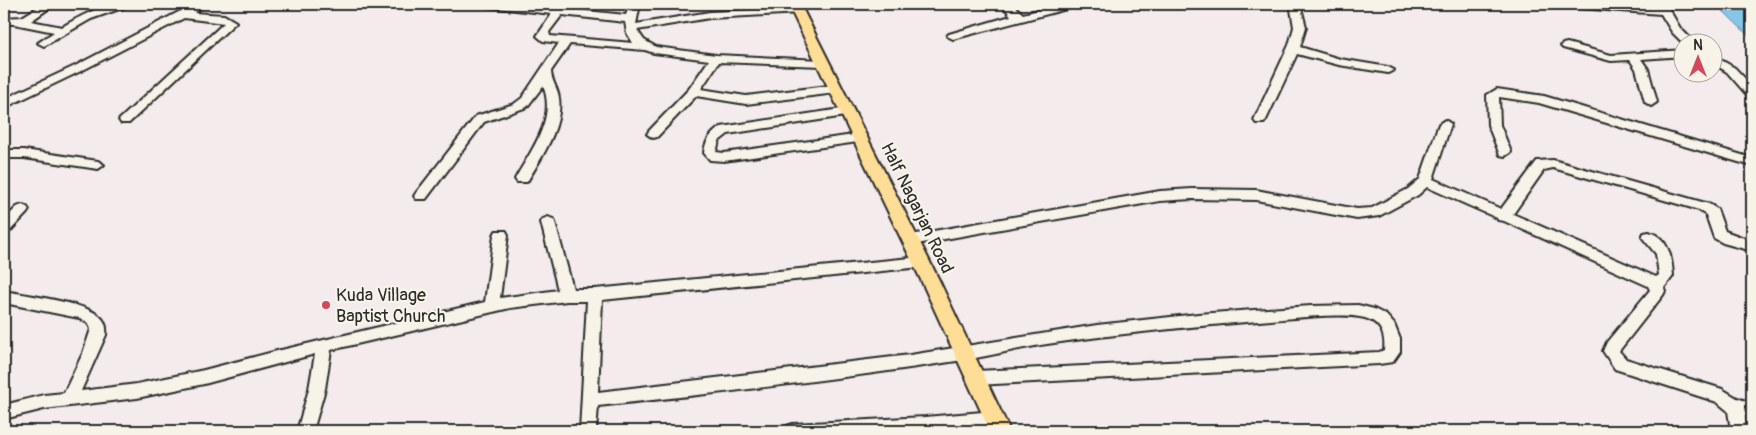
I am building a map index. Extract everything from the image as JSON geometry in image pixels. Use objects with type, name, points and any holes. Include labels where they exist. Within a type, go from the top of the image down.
[{"type":"main road","name":"Half Nagarjan Road","points":[[796,8],[911,240],[997,425]]},
{"type":"street","points":[[17,22],[30,18],[50,4]]},
{"type":"street","points":[[44,43],[87,17],[124,4]]},
{"type":"street","points":[[4,104],[48,84],[201,4]]},
{"type":"street","points":[[488,4],[560,11],[630,23],[796,8]]},
{"type":"street","points":[[635,4],[630,23],[635,38],[646,47]]},
{"type":"street","points":[[1007,4],[1019,16]]},
{"type":"street","points":[[953,36],[1019,16],[1024,17],[1074,4]]},
{"type":"street","points":[[1170,4],[1184,4]]},
{"type":"street","points":[[1260,120],[1293,49],[1300,26],[1295,4]]},
{"type":"street","points":[[1566,4],[1663,7],[1678,32]]},
{"type":"street","points":[[560,11],[544,32],[547,40],[646,47],[654,50],[716,58],[822,63]]},
{"type":"street","points":[[125,120],[230,22],[224,18],[182,15]]},
{"type":"street","points":[[4,21],[64,31]]},
{"type":"street","points":[[420,196],[480,120],[488,114],[525,103],[566,42]]},
{"type":"street","points":[[1567,46],[1611,58],[1674,53]]},
{"type":"street","points":[[1293,49],[1339,62],[1388,70]]},
{"type":"street","points":[[1633,57],[1643,72],[1651,102]]},
{"type":"street","points":[[653,134],[693,92],[716,58]]},
{"type":"street","points":[[1724,65],[1731,70],[1752,93]]},
{"type":"street","points":[[522,179],[546,135],[551,121],[554,100],[545,71]]},
{"type":"street","points":[[693,92],[746,100],[836,88]]},
{"type":"street","points":[[1505,152],[1494,125],[1493,96],[1496,93],[1540,99],[1752,162]]},
{"type":"street","points":[[848,112],[725,130],[718,134],[710,145],[710,153],[715,157],[724,157],[861,138]]},
{"type":"street","points":[[911,240],[1160,196],[1192,194],[1266,196],[1346,212],[1374,213],[1397,201],[1426,181],[1445,124]]},
{"type":"street","points":[[4,154],[24,154],[98,165]]},
{"type":"street","points":[[1504,217],[1539,167],[1547,164],[1595,175],[1704,207],[1712,212],[1719,234],[1728,239],[1752,246]]},
{"type":"street","points":[[1426,181],[1645,278],[1657,286]]},
{"type":"street","points":[[4,228],[22,210]]},
{"type":"street","points":[[548,222],[567,295]]},
{"type":"street","points":[[492,306],[501,235]]},
{"type":"street","points":[[1649,237],[1663,249],[1666,260],[1666,276],[1657,286],[1658,291],[1655,296],[1613,346],[1611,351],[1613,355],[1621,364],[1716,394],[1733,404],[1752,410]]},
{"type":"street","points":[[4,412],[34,404],[137,391],[215,374],[492,306],[567,295],[595,295],[921,262]]},
{"type":"street","points":[[588,431],[595,295]]},
{"type":"street","points":[[4,297],[82,313],[97,322],[99,330],[94,345],[69,399]]},
{"type":"street","points":[[590,400],[802,377],[964,354],[1024,342],[1170,323],[1297,312],[1346,310],[1368,312],[1390,329],[1394,339],[1392,352],[1387,357],[1378,358],[976,378]]},
{"type":"street","points":[[305,431],[317,389],[324,346]]},
{"type":"street","points":[[1733,404],[1737,411],[1739,431]]},
{"type":"street","points":[[793,431],[925,424],[997,425]]},
{"type":"water","points":[[1716,4],[1752,4],[1752,39]]},
{"type":"place","name":"Kuda Village Baptist Church","points":[[326,305]]}]
